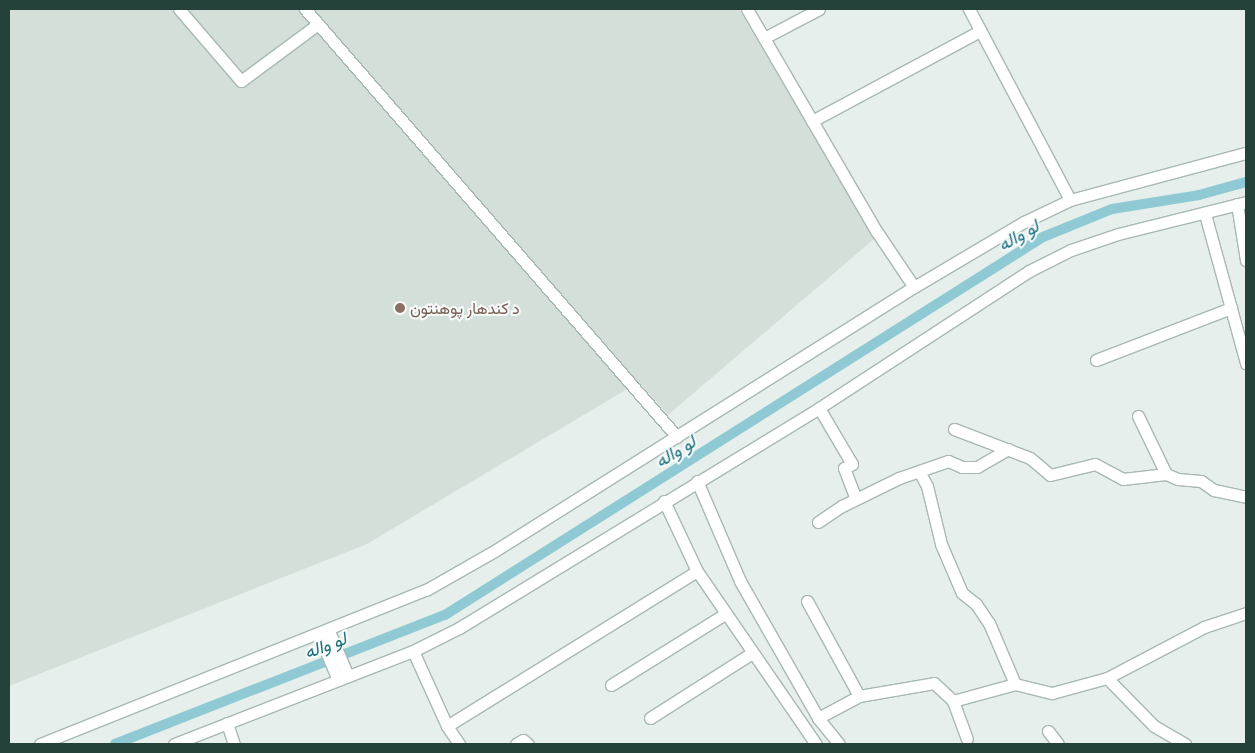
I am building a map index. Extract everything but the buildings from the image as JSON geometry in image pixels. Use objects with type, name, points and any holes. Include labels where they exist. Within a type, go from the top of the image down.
[{"type":"street","points":[[179,9],[241,81],[318,24]]},
{"type":"street","points":[[305,9],[677,438]]},
{"type":"street","points":[[747,9],[877,232],[914,287]]},
{"type":"street","points":[[764,38],[819,9]]},
{"type":"street","points":[[969,9],[1070,200]]},
{"type":"street","points":[[812,121],[980,31]]},
{"type":"street","points":[[40,744],[324,633],[426,590],[496,550],[677,438],[914,287],[1024,222],[1070,200],[1246,153]]},
{"type":"street","points":[[174,744],[413,651],[459,628],[819,408],[1028,271],[1071,250],[1118,234],[1205,214],[1242,203],[1246,260]]},
{"type":"street","points":[[1205,214],[1246,363]]},
{"type":"street","points":[[1096,360],[1155,335],[1175,332],[1231,308]]},
{"type":"street","points":[[819,408],[852,464],[844,468],[856,500]]},
{"type":"street","points":[[1138,416],[1166,474]]},
{"type":"street","points":[[954,429],[1030,458],[1050,475],[1090,464],[1123,479],[1166,474],[1178,479],[1201,481],[1214,490],[1246,497]]},
{"type":"street","points":[[818,522],[899,478],[920,473],[948,461],[962,467],[977,467],[1008,449]]},
{"type":"street","points":[[920,473],[927,486],[941,544],[962,593],[976,604],[989,623],[1015,684]]},
{"type":"street","points":[[697,481],[740,581],[818,718],[839,744]]},
{"type":"street","points":[[664,501],[697,571],[816,744]]},
{"type":"street","points":[[446,726],[697,571]]},
{"type":"street","points":[[808,601],[859,696]]},
{"type":"street","points":[[953,701],[1015,684],[1052,693],[1107,678],[1204,627],[1246,612]]},
{"type":"street","points":[[610,686],[725,614]]},
{"type":"street","points":[[324,633],[343,678]]},
{"type":"street","points":[[413,651],[446,726],[459,744]]},
{"type":"street","points":[[650,718],[752,653]]},
{"type":"street","points":[[1107,678],[1154,726],[1185,744]]},
{"type":"street","points":[[818,718],[859,696],[934,683],[953,701],[967,739]]},
{"type":"street","points":[[226,723],[234,744]]},
{"type":"street","points":[[1048,731],[1058,744]]},
{"type":"street","points":[[516,744],[523,740],[528,744]]},
{"type":"shaded area","name":"د کندهار پوهنتون","points":[[9,9],[739,9],[874,239],[668,415],[639,382],[367,544],[9,686]]},
{"type":"waterway","name":"لو واله","points":[[115,744],[445,615],[1043,237],[1112,209],[1199,195],[1246,182]]},
{"type":"place","name":"د کندهار پوهنتون","points":[[400,308]]}]
